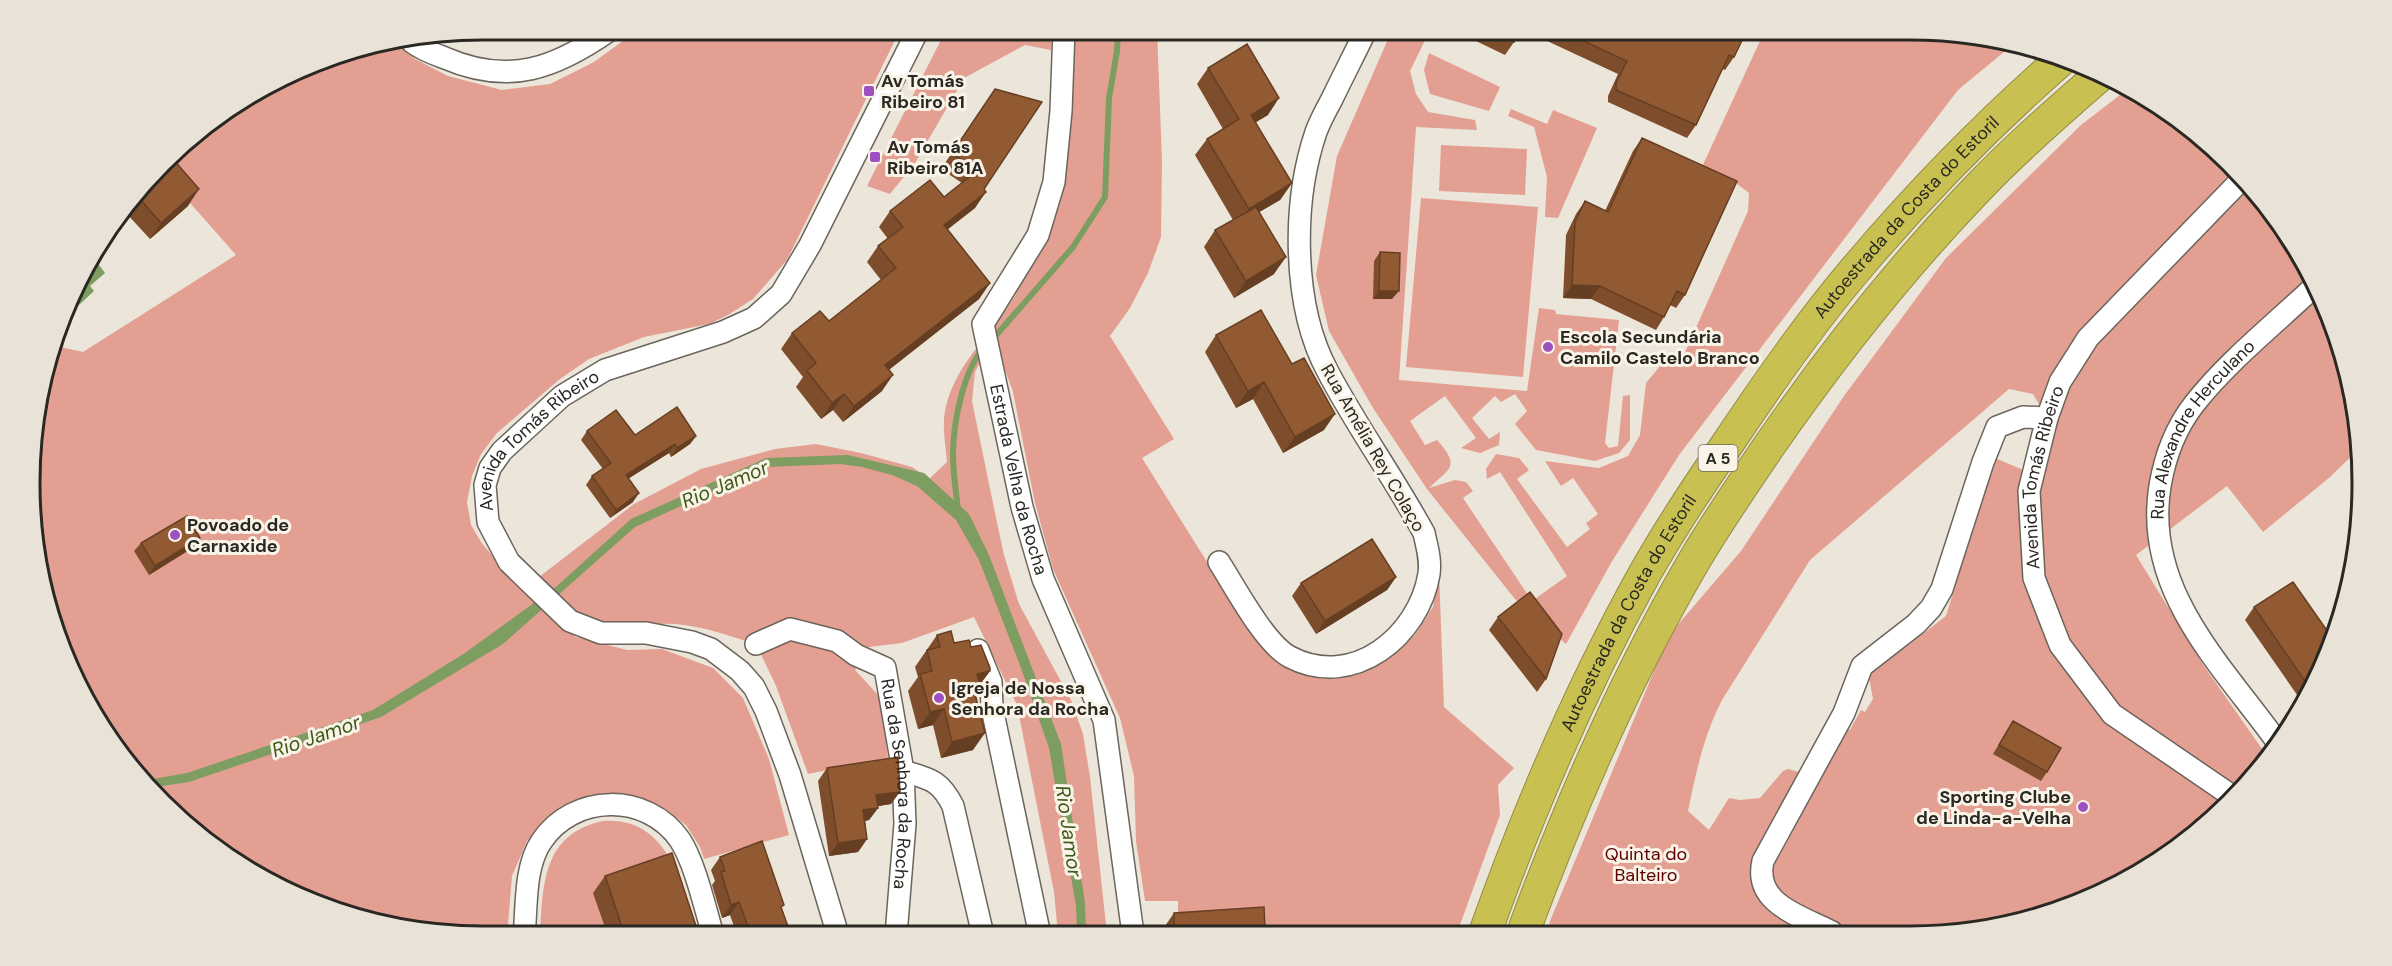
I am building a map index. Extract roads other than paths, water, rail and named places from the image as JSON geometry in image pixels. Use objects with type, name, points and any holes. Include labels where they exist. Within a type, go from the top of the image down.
[{"type":"highway","name":"Autoestrada da Costa do Estoril","points":[[1488,926],[1549,770],[1605,649],[1646,572],[1710,470],[1775,374],[1859,264],[1956,159],[2055,66]]},
{"type":"highway","name":"Autoestrada da Costa do Estoril","points":[[1526,926],[1557,842],[1607,726],[1695,558],[1754,467],[1836,353],[1881,296],[1978,188],[2094,81]]},
{"type":"street","points":[[417,45],[464,67],[510,73],[553,64],[596,40]]},
{"type":"street","name":"Avenida Tomás Ribeiro","points":[[835,926],[777,738],[754,687],[740,671],[718,654],[692,642],[646,633],[602,633],[570,621],[555,609],[509,562],[488,522],[485,496],[490,468],[502,451],[562,396],[605,370],[723,332],[754,318],[781,294],[810,244],[913,40]]},
{"type":"street","name":"Estrada Velha da Rocha","points":[[1064,40],[1061,111],[1054,182],[1038,235],[982,324],[1022,507],[1043,579],[1104,720],[1131,926]]},
{"type":"street","name":"Rua Amélia Rey Colaço","points":[[1219,562],[1263,630],[1277,647],[1289,657],[1311,665],[1331,667],[1354,664],[1381,652],[1396,639],[1410,620],[1429,574],[1430,556],[1424,533],[1327,371],[1313,339],[1304,304],[1300,270],[1304,188],[1310,153],[1316,130],[1361,40]]},
{"type":"street","name":"Avenida Tomás Ribeiro","points":[[2226,792],[2112,714],[2060,645],[2034,578],[2029,491],[2047,418],[2060,382],[2088,338],[2236,185]]},
{"type":"street","name":"Rua Alexandre Herculano","points":[[2272,735],[2209,653],[2181,604],[2170,582],[2162,555],[2157,509],[2163,468],[2176,435],[2194,404],[2212,383],[2308,292]]},
{"type":"street","points":[[1821,926],[1777,903],[1762,885],[1763,861],[1844,713],[1862,666],[1916,624],[1931,608],[1942,589],[1983,462],[1997,427],[2023,417],[2047,418]]},
{"type":"street","name":"Rua da Senhora da Rocha","points":[[756,644],[790,628],[837,641],[856,655],[885,668],[903,771],[905,824],[897,926]]},
{"type":"street","points":[[978,650],[992,682],[992,708],[1038,926]]},
{"type":"street","points":[[903,771],[936,782],[945,790],[953,806],[982,926]]},
{"type":"street","points":[[525,926],[531,867],[541,842],[563,819],[579,810],[608,804],[627,805],[650,813],[663,821],[681,841],[690,861],[710,926]]},
{"type":"water","points":[[99,264],[105,273],[90,286],[94,291],[79,305]]},
{"type":"water","name":"Rio Jamor","points":[[848,455],[924,473],[969,514],[989,555],[1061,744],[1085,903],[1086,926],[1077,926],[1076,906],[1049,748],[979,560],[956,520],[917,486],[892,475],[862,467],[840,464],[766,467],[635,527],[503,644],[381,717],[189,782],[161,786],[154,779],[187,773],[373,710],[465,653],[557,586],[631,519],[766,458]]},
{"type":"waterway","points":[[992,340],[1073,247],[1105,197],[1109,98],[1118,40]]},
{"type":"waterway","points":[[958,510],[953,461],[955,428],[965,384],[983,349]]},
{"type":"place","name":"Av Tomás Ribeiro 81","points":[[869,91]]},
{"type":"place","name":"Av Tomás Ribeiro 81A","points":[[875,157]]},
{"type":"place","name":"Escola Secundária Camilo Castelo Branco","points":[[1548,347]]},
{"type":"place","name":"Povoado de Carnaxide","points":[[175,535]]},
{"type":"place","name":"Igreja de Nossa Senhora da Rocha","points":[[939,698]]},
{"type":"place","name":"Sporting Clube de Linda-a-Velha","points":[[2083,807]]},
{"type":"park label","name":"Quinta do Balteiro","points":[[1646,864]]}]
